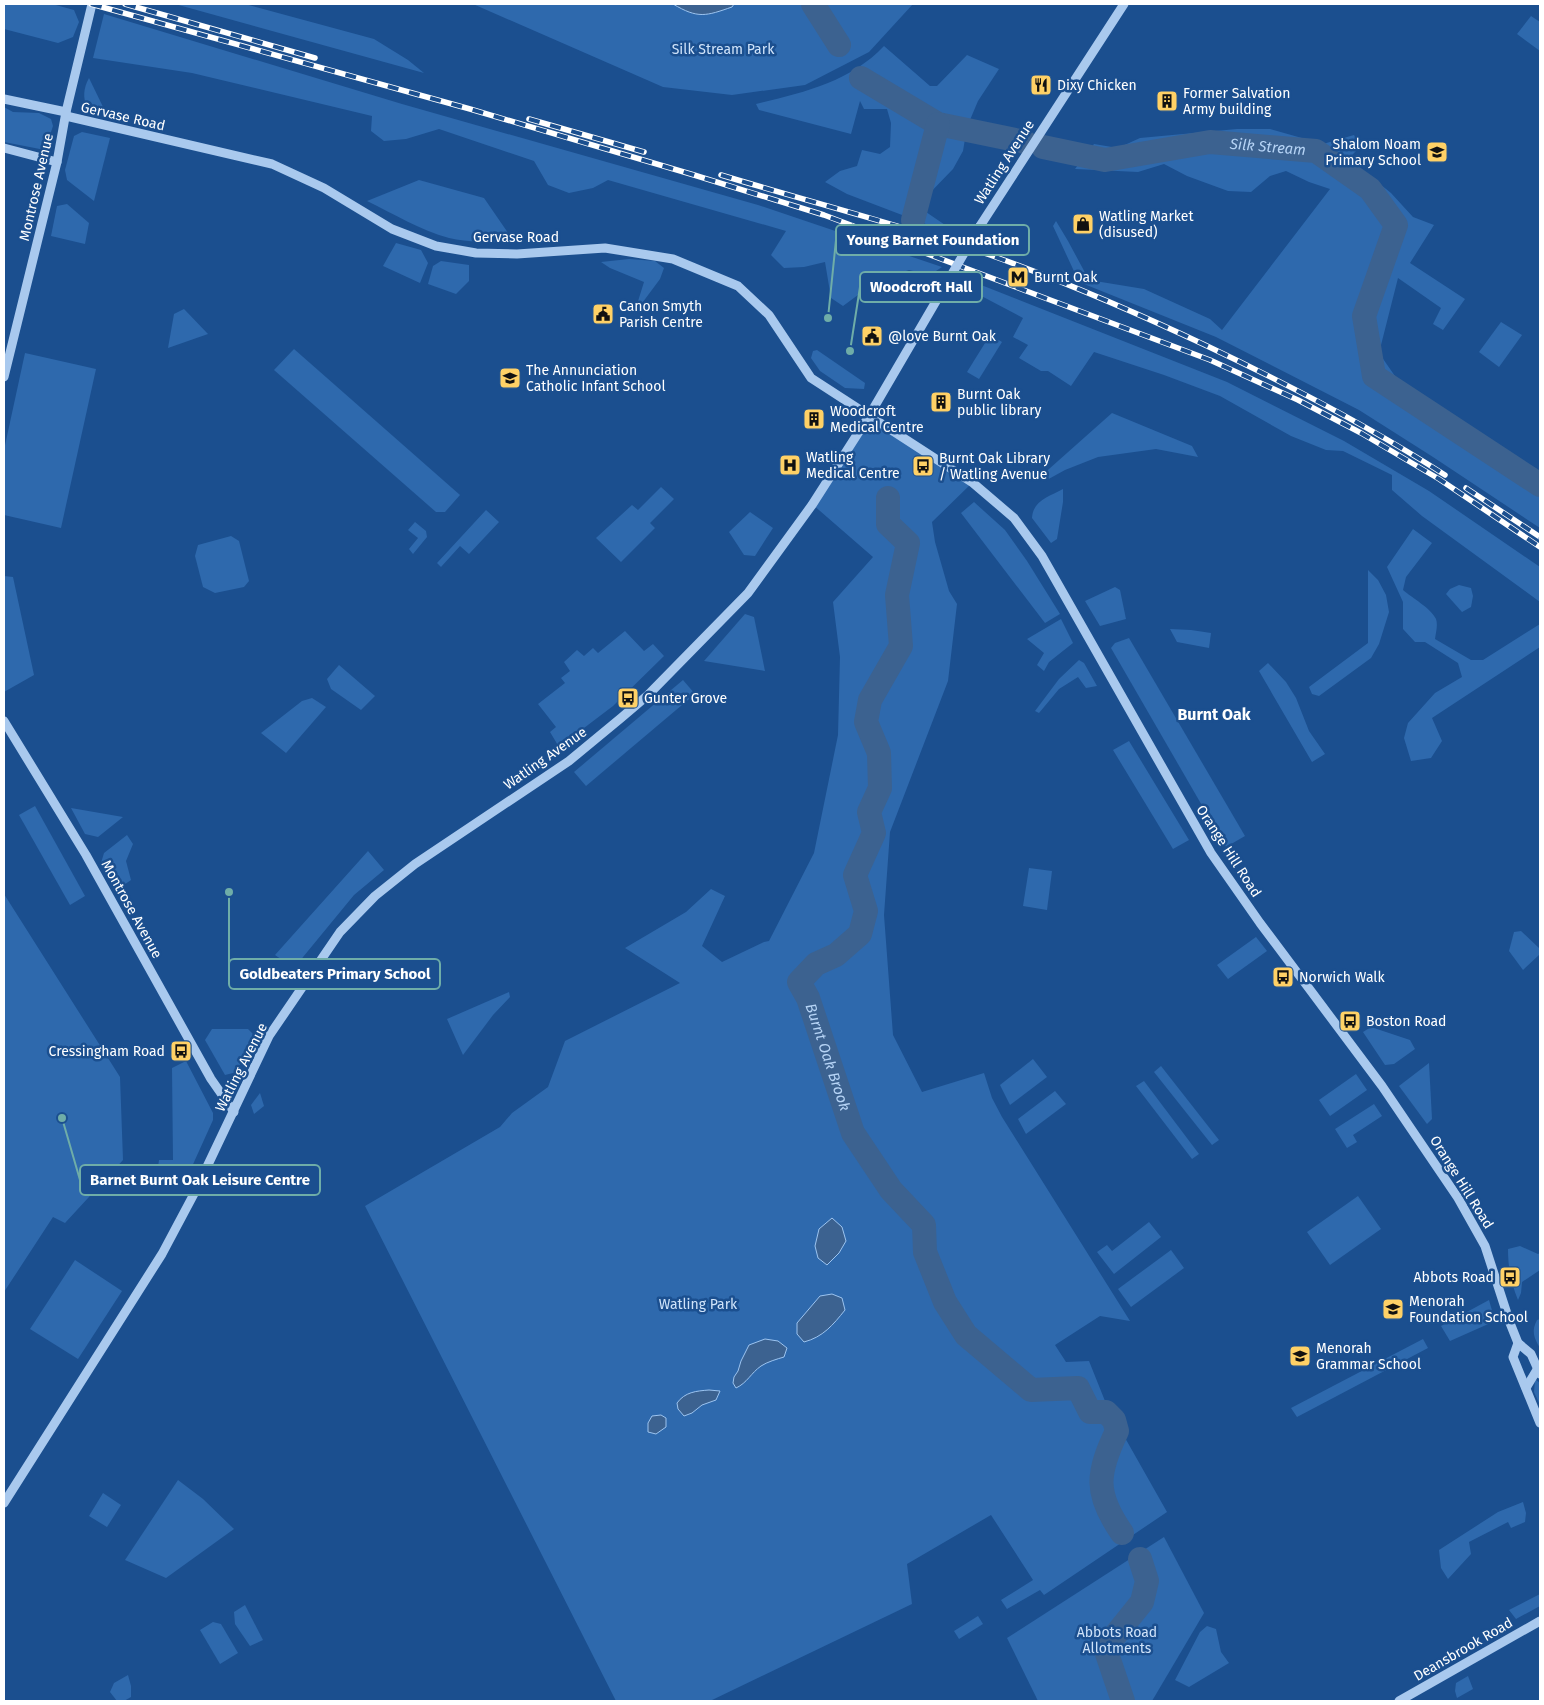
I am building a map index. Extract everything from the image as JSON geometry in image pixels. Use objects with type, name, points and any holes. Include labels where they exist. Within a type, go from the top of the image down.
[{"type":"street","name":"Montrose Avenue","points":[[4,376],[57,162],[66,114],[92,4]]},
{"type":"street","name":"Watling Avenue","points":[[4,1504],[162,1254],[195,1192],[269,1036],[340,932],[375,896],[415,864],[569,761],[648,695],[748,593],[812,505],[868,416],[980,226],[1124,4]]},
{"type":"street","name":"Gervase Road","points":[[4,99],[272,164],[324,188],[392,228],[436,246],[476,253],[605,248],[673,259],[738,286],[768,315],[811,378],[868,416]]},
{"type":"street","points":[[4,148],[57,162]]},
{"type":"street","name":"Orange Hill Road","points":[[868,416],[973,483],[1014,518],[1042,556],[1211,853],[1260,923],[1382,1086],[1458,1198],[1485,1246],[1518,1343],[1531,1354],[1539,1371]]},
{"type":"street","name":"Montrose Avenue","points":[[4,721],[86,856],[210,1079],[234,1112]]},
{"type":"street","name":"Orange Hill Road","points":[[1518,1343],[1513,1357],[1540,1422]]},
{"type":"street","points":[[1526,1388],[1539,1371]]},
{"type":"street","name":"Deansbrook Road","points":[[1399,1701],[1540,1621]]},
{"type":"green space","points":[[4,4],[52,4],[74,10],[79,22],[73,37],[58,43],[4,29]]},
{"type":"green space","points":[[175,4],[245,4],[374,39],[408,60],[424,73]]},
{"type":"green space","name":"Silk Stream Park","points":[[473,4],[913,4],[869,52],[805,85],[732,95],[663,87]]},
{"type":"green space","points":[[104,14],[402,104],[758,205],[942,267],[930,275],[909,270],[877,281],[843,306],[831,298],[825,262],[804,267],[784,268],[771,255],[786,231],[608,180],[593,188],[569,193],[548,185],[534,161],[439,129],[406,139],[384,141],[371,131],[372,116],[192,73],[93,58]]},
{"type":"green space","points":[[1531,16],[1540,22],[1540,51],[1517,34]]},
{"type":"green space","points":[[884,46],[930,86],[937,86],[967,55],[999,69],[978,101],[967,127],[963,151],[953,169],[924,199],[926,212],[951,229],[944,231],[847,194],[825,182],[840,171],[857,166],[862,150],[880,154],[890,147],[891,123],[887,109],[864,109],[860,101],[851,134],[759,110],[756,104],[808,90],[841,77],[856,69]]},
{"type":"green space","points":[[89,78],[105,111],[87,109],[84,93]]},
{"type":"green space","points":[[4,107],[13,112],[39,113],[51,119],[53,126],[45,150],[4,142]]},
{"type":"green space","points":[[1237,129],[1270,129],[1323,144],[1354,135],[1360,147],[1350,157],[1355,164],[1391,193],[1413,217],[1434,225],[1410,263],[1465,299],[1443,330],[1433,324],[1441,308],[1398,278],[1379,353],[1397,379],[1540,475],[1540,528],[1359,410],[1216,337],[1079,282],[1053,226],[1056,221],[1089,280],[1144,289],[1210,319],[1222,330],[1330,189],[1286,171],[1270,176],[1251,192],[1228,191],[1187,176],[1164,164],[1138,172],[1075,169],[1094,144],[1118,148],[1140,138]]},
{"type":"green space","points":[[82,132],[110,138],[94,201],[67,180],[65,170],[74,136]]},
{"type":"green space","points":[[419,180],[484,198],[515,243],[473,242],[438,235],[367,201]]},
{"type":"green space","points":[[67,204],[89,223],[85,244],[51,236],[57,206]]},
{"type":"green space","points":[[396,243],[421,250],[428,263],[420,283],[383,266]]},
{"type":"green space","points":[[629,259],[655,261],[664,268],[660,279],[634,314],[644,282],[610,268],[601,262]]},
{"type":"green space","points":[[441,261],[469,265],[469,281],[456,294],[428,284],[433,266]]},
{"type":"green space","points":[[971,281],[1227,382],[1344,441],[1429,491],[1540,567],[1540,602],[1422,516],[1392,490],[1392,475],[1343,451],[1326,450],[1291,436],[1220,396],[1094,352],[1071,386],[1048,371],[1041,371],[1019,358],[1028,345],[1013,337],[1023,318],[970,290]]},
{"type":"green space","points":[[184,309],[208,334],[168,348],[174,314]]},
{"type":"green space","points":[[1501,322],[1522,335],[1499,367],[1479,352]]},
{"type":"green space","points":[[990,335],[1002,342],[979,379],[967,372]]},
{"type":"green space","points":[[294,349],[460,495],[445,512],[436,512],[274,370]]},
{"type":"green space","points":[[817,350],[865,383],[864,389],[845,388],[820,371],[811,358],[813,351]]},
{"type":"green space","points":[[25,353],[96,369],[61,528],[4,515],[4,450]]},
{"type":"green space","points":[[1112,413],[1192,446],[1198,457],[1156,449],[1098,457],[1065,470],[1045,481],[1040,477]]},
{"type":"green space","name":"Watling Park","points":[[868,415],[973,482],[932,522],[935,542],[949,591],[957,604],[948,681],[890,832],[884,915],[893,1035],[922,1092],[984,1073],[992,1098],[1002,1117],[1130,1321],[1100,1316],[1055,1345],[1066,1362],[1089,1361],[1107,1406],[1167,1512],[1044,1595],[1040,1590],[1007,1609],[1001,1600],[1033,1580],[991,1515],[907,1564],[912,1604],[710,1701],[616,1701],[365,1206],[500,1127],[512,1113],[548,1087],[565,1041],[680,983],[625,948],[686,912],[711,889],[725,896],[702,946],[722,962],[769,941],[814,853],[838,735],[840,657],[833,602],[873,557],[812,504]]},
{"type":"green space","points":[[661,487],[674,499],[650,523],[655,528],[621,562],[596,538],[632,505],[638,510]]},
{"type":"green space","points":[[1063,489],[1063,502],[1057,539],[1051,543],[1032,518],[1033,512],[1039,503]]},
{"type":"green space","points":[[974,502],[1005,530],[1060,614],[1045,623],[961,513]]},
{"type":"green space","points":[[486,510],[499,522],[469,554],[460,546],[441,567],[437,563]]},
{"type":"green space","points":[[750,512],[773,528],[755,556],[744,555],[729,532]]},
{"type":"green space","points":[[415,522],[426,531],[427,537],[413,554],[409,549],[418,538],[408,530]]},
{"type":"green space","points":[[1413,529],[1432,543],[1406,577],[1403,590],[1434,615],[1437,624],[1435,639],[1471,660],[1483,660],[1540,624],[1540,647],[1432,718],[1442,741],[1431,758],[1411,761],[1404,738],[1408,723],[1435,693],[1462,677],[1458,663],[1425,642],[1415,642],[1403,629],[1403,602],[1387,567]]},
{"type":"green space","points":[[231,536],[239,541],[249,581],[244,587],[215,593],[203,587],[195,556],[198,545]]},
{"type":"green space","points":[[1368,570],[1378,580],[1386,595],[1389,612],[1379,644],[1371,658],[1319,696],[1312,694],[1309,687],[1368,643]]},
{"type":"green space","points":[[4,576],[13,577],[34,675],[4,692]]},
{"type":"green space","points":[[1459,585],[1471,588],[1473,596],[1471,607],[1462,612],[1446,594],[1450,589]]},
{"type":"green space","points":[[1115,587],[1120,590],[1126,619],[1100,626],[1085,601]]},
{"type":"green space","points":[[745,614],[754,617],[765,671],[704,661]]},
{"type":"green space","points":[[1061,619],[1073,643],[1049,662],[1044,671],[1037,665],[1044,653],[1027,639]]},
{"type":"green space","points":[[1170,629],[1211,633],[1209,648],[1177,642]]},
{"type":"green space","points":[[625,631],[644,651],[653,644],[664,656],[613,706],[559,747],[550,732],[556,727],[538,704],[565,683],[561,678],[570,671],[564,662],[577,650],[584,656],[593,648],[598,653]]},
{"type":"green space","points":[[1129,638],[1245,836],[1226,847],[1111,648],[1115,643]]},
{"type":"green space","points":[[1079,660],[1084,663],[1097,686],[1086,688],[1078,677],[1059,689],[1039,713],[1035,711],[1059,679]]},
{"type":"green space","points":[[1268,663],[1286,682],[1296,698],[1309,731],[1325,754],[1312,762],[1259,671]]},
{"type":"green space","points":[[339,665],[375,696],[361,710],[331,689],[327,679]]},
{"type":"green space","points":[[683,680],[695,694],[586,786],[574,772]]},
{"type":"green space","points":[[312,698],[326,707],[286,753],[261,733],[302,701]]},
{"type":"green space","points":[[1129,741],[1189,840],[1173,849],[1113,750]]},
{"type":"green space","points":[[35,806],[85,896],[70,905],[19,815]]},
{"type":"green space","points":[[71,808],[123,817],[98,837],[85,834]]},
{"type":"green space","points":[[127,835],[133,844],[126,861],[131,880],[118,889],[101,863],[104,853]]},
{"type":"green space","points":[[368,851],[384,870],[354,895],[294,968],[275,955]]},
{"type":"green space","points":[[1029,868],[1052,871],[1047,910],[1023,906]]},
{"type":"green space","points":[[4,894],[120,1077],[123,1160],[65,1223],[53,1217],[4,1292]]},
{"type":"green space","points":[[1521,931],[1539,948],[1539,955],[1523,970],[1509,951],[1514,932]]},
{"type":"green space","points":[[1256,937],[1267,951],[1228,979],[1217,965]]},
{"type":"green space","points":[[509,992],[510,997],[493,1015],[463,1055],[447,1019]]},
{"type":"green space","points":[[1371,1027],[1410,1040],[1415,1049],[1394,1064],[1385,1065],[1363,1032]]},
{"type":"green space","points":[[212,1029],[248,1029],[253,1034],[237,1072],[225,1075],[205,1040]]},
{"type":"green space","points":[[1033,1059],[1047,1077],[1010,1105],[1000,1085]]},
{"type":"green space","points":[[186,1061],[213,1113],[213,1120],[185,1182],[158,1167],[159,1160],[173,1160],[172,1068]]},
{"type":"green space","points":[[1429,1063],[1432,1119],[1427,1124],[1399,1086]]},
{"type":"green space","points":[[1161,1066],[1219,1140],[1212,1145],[1154,1072]]},
{"type":"green space","points":[[1356,1074],[1367,1090],[1330,1116],[1319,1100]]},
{"type":"green space","points":[[1144,1081],[1199,1154],[1192,1159],[1136,1086]]},
{"type":"green space","points":[[1055,1091],[1066,1104],[1026,1134],[1018,1119]]},
{"type":"green space","points":[[260,1093],[264,1106],[254,1114],[251,1105]]},
{"type":"green space","points":[[1374,1104],[1382,1116],[1353,1135],[1357,1142],[1347,1148],[1335,1129]]},
{"type":"green space","points":[[1358,1196],[1381,1229],[1330,1265],[1307,1232]]},
{"type":"green space","points":[[1149,1222],[1161,1237],[1114,1274],[1097,1252],[1107,1245],[1112,1251]]},
{"type":"green space","points":[[1520,1246],[1538,1254],[1540,1253],[1540,1270],[1522,1282],[1518,1300],[1510,1275],[1508,1249]]},
{"type":"green space","points":[[1171,1250],[1184,1268],[1131,1307],[1118,1289]]},
{"type":"green space","points":[[75,1260],[122,1291],[78,1359],[30,1329]]},
{"type":"green space","points":[[1489,1300],[1495,1321],[1450,1341],[1441,1326]]},
{"type":"green space","points":[[1540,1319],[1540,1348],[1534,1331],[1537,1320]]},
{"type":"green space","points":[[1423,1339],[1428,1348],[1297,1417],[1291,1408]]},
{"type":"green space","points":[[1535,1379],[1540,1383],[1540,1405],[1534,1392]]},
{"type":"green space","points":[[178,1480],[203,1499],[234,1529],[166,1578],[125,1560]]},
{"type":"green space","points":[[103,1493],[121,1505],[107,1527],[89,1516]]},
{"type":"green space","points":[[1523,1502],[1526,1513],[1525,1522],[1511,1528],[1508,1522],[1469,1542],[1471,1554],[1448,1579],[1441,1568],[1439,1550],[1498,1512]]},
{"type":"green space","name":"Abbots Road Allotments","points":[[1164,1537],[1204,1613],[1152,1701],[1038,1701],[1007,1638]]},
{"type":"green space","points":[[1540,1594],[1540,1606],[1516,1619],[1509,1610]]},
{"type":"green space","points":[[245,1605],[263,1640],[250,1646],[235,1624],[234,1612]]},
{"type":"green space","points":[[978,1616],[983,1624],[959,1639],[954,1631]]},
{"type":"green space","points":[[213,1622],[221,1624],[238,1653],[220,1664],[200,1630]]},
{"type":"green space","points":[[1207,1626],[1216,1629],[1221,1652],[1229,1663],[1189,1687],[1175,1680],[1200,1632]]},
{"type":"green space","points":[[128,1675],[131,1697],[124,1701],[117,1701],[110,1692],[114,1683]]},
{"type":"green space","points":[[1468,1676],[1473,1689],[1457,1698],[1455,1691],[1456,1683]]},
{"type":"shaded area","points":[[673,4],[734,4],[732,7],[708,14],[696,14]]},
{"type":"shaded area","points":[[832,1218],[842,1227],[846,1241],[839,1253],[827,1265],[818,1258],[815,1246],[819,1229]]},
{"type":"shaded area","points":[[832,1294],[842,1298],[845,1310],[822,1334],[804,1342],[797,1334],[797,1323],[820,1296]]},
{"type":"shaded area","points":[[765,1339],[778,1341],[787,1348],[784,1357],[761,1366],[736,1388],[733,1383],[734,1377],[749,1345]]},
{"type":"shaded area","points":[[709,1390],[720,1391],[716,1400],[702,1405],[692,1413],[684,1416],[678,1409],[677,1403],[687,1394]]},
{"type":"shaded area","points":[[661,1415],[666,1418],[666,1427],[656,1434],[648,1432],[648,1423],[652,1416]]},
{"type":"waterway","name":"Silk Stream","points":[[813,4],[839,45]]},
{"type":"waterway","name":"Silk Stream","points":[[861,78],[938,124],[1025,142]]},
{"type":"waterway","name":"Burnt Oak Brook","points":[[913,220],[938,124]]},
{"type":"waterway","name":"Silk Stream","points":[[1025,142],[1043,147]]},
{"type":"waterway","name":"Silk Stream","points":[[1043,147],[1105,160],[1210,142],[1316,151],[1370,189],[1396,225],[1364,316],[1374,376],[1540,485]]},
{"type":"waterway","name":"Burnt Oak Brook","points":[[888,498],[888,524],[908,543],[897,595],[901,646],[870,700],[866,722],[879,753],[880,788],[869,812],[874,833],[855,875],[866,911],[860,934],[836,955],[816,964],[799,982],[808,998],[853,1133],[891,1190],[924,1225],[925,1252],[945,1302],[966,1335],[1031,1390],[1078,1388],[1090,1412],[1106,1412],[1114,1420],[1117,1431],[1105,1459],[1102,1483],[1107,1506],[1122,1533]]},
{"type":"waterway","name":"Burnt Oak Brook","points":[[1123,1701],[1105,1648],[1142,1602],[1147,1581],[1140,1559]]},
{"type":"railway","points":[[91,4],[470,109],[824,215],[1210,360],[1298,400],[1361,433],[1439,479],[1540,547]]},
{"type":"railway","points":[[125,4],[315,58]]},
{"type":"railway","points":[[529,119],[644,152]]},
{"type":"railway","points":[[721,175],[957,244],[1045,275],[1099,297],[1205,345],[1297,390],[1445,475]]},
{"type":"railway","points":[[1466,488],[1540,537]]},
{"type":"place","name":"Dixy Chicken","points":[[1041,85]]},
{"type":"place","name":"Former Salvation Army building","points":[[1167,101]]},
{"type":"place","name":"Shalom Noam Primary School","points":[[1437,152]]},
{"type":"place","name":"Watling Market (disused)","points":[[1083,224]]},
{"type":"place","name":"Burnt Oak","points":[[1018,277]]},
{"type":"place","name":"Canon Smyth Parish Centre","points":[[603,314]]},
{"type":"place","name":"Young Barnet Foundation","points":[[828,318]]},
{"type":"place","name":"@love Burnt Oak","points":[[872,336]]},
{"type":"place","name":"Woodcroft Hall","points":[[850,351]]},
{"type":"place","name":"The Annunciation Catholic Infant School","points":[[510,378]]},
{"type":"place","name":"Burnt Oak public library","points":[[941,402]]},
{"type":"place","name":"Woodcroft Medical Centre","points":[[814,419]]},
{"type":"place","name":"Watling Medical Centre","points":[[790,465]]},
{"type":"place","name":"Burnt Oak Library / Watling Avenue","points":[[923,466]]},
{"type":"place","name":"Gunter Grove","points":[[628,698]]},
{"type":"place","name":"Goldbeaters Primary School","points":[[229,892]]},
{"type":"place","name":"Norwich Walk","points":[[1283,977]]},
{"type":"place","name":"Boston Road","points":[[1350,1021]]},
{"type":"place","name":"Cressingham Road","points":[[181,1051]]},
{"type":"place","name":"Barnet Burnt Oak Leisure Centre","points":[[62,1118]]},
{"type":"place","name":"Abbots Road","points":[[1510,1277]]},
{"type":"place","name":"Menorah Foundation School","points":[[1393,1309]]},
{"type":"place","name":"Menorah Grammar School","points":[[1300,1356]]},
{"type":"district","name":"Burnt Oak","points":[[1214,714]]}]
